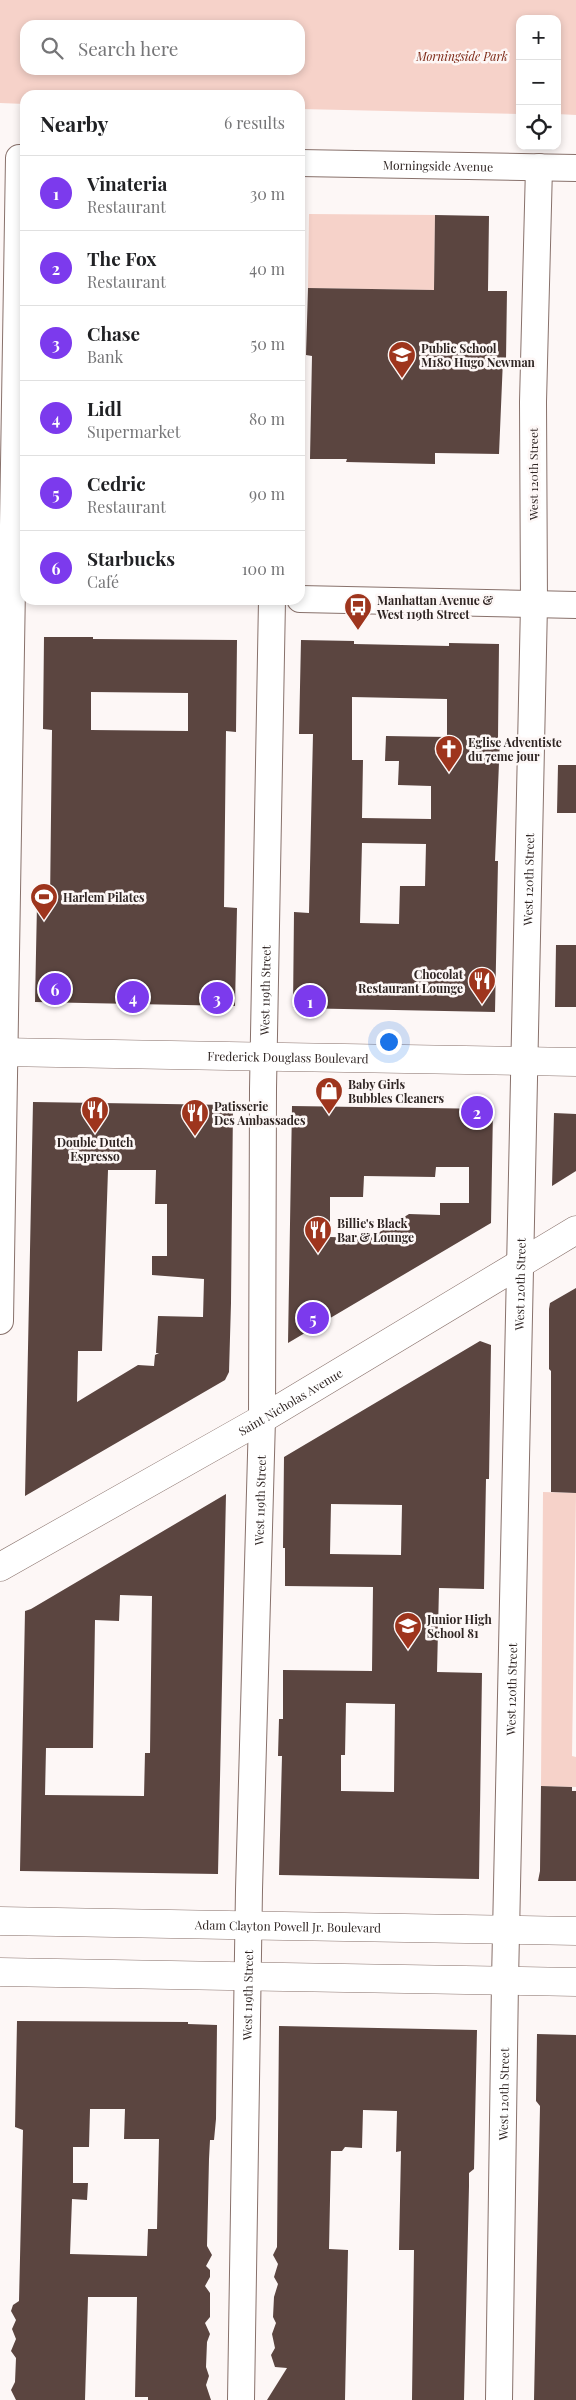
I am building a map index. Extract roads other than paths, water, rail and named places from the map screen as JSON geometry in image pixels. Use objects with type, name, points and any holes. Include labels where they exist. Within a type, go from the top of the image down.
[{"type":"main road","name":"Frederick Douglass Boulevard","points":[[3,1052],[576,1062]]},
{"type":"main road","name":"Saint Nicholas Avenue","points":[[0,1567],[262,1419],[576,1230]]},
{"type":"main road","name":"Adam Clayton Powell Jr. Boulevard","points":[[0,1921],[576,1931]]},
{"type":"main road","points":[[0,1972],[576,1982]]},
{"type":"street","points":[[0,1321],[12,594],[15,158]]},
{"type":"street","name":"Morningside Avenue","points":[[305,163],[576,168]]},
{"type":"street","name":"West 120th Street","points":[[499,2400],[505,1981],[534,604],[533,402],[539,167]]},
{"type":"street","points":[[305,600],[576,605]]},
{"type":"street","name":"West 119th Street","points":[[241,2400],[248,1925],[262,1419],[263,1056],[272,605]]},
{"type":"place","name":"Public School M180 Hugo Newman","points":[[402,379]]},
{"type":"place","name":"Manhattan Avenue & West 119th Street","points":[[358,631]]},
{"type":"place","name":"Eglise Adventiste du 7eme jour","points":[[449,773]]},
{"type":"place","name":"Harlem Pilates","points":[[44,921]]},
{"type":"place","name":"Starbucks","points":[[55,989]]},
{"type":"place","name":"Lidl","points":[[133,997]]},
{"type":"place","name":"Chase","points":[[217,998]]},
{"type":"place","name":"Vinateria","points":[[310,1001]]},
{"type":"place","name":"Chocolat Restaurant Lounge","points":[[482,1005]]},
{"type":"place","name":"The Fox","points":[[477,1112]]},
{"type":"place","name":"Baby Girls Bubbles Cleaners","points":[[329,1115]]},
{"type":"place","name":"Double Dutch Espresso","points":[[95,1134]]},
{"type":"place","name":"Patisserie Des Ambassades","points":[[195,1137]]},
{"type":"place","name":"Billie's Black Bar & Lounge","points":[[318,1254]]},
{"type":"place","name":"Cedric","points":[[313,1318]]},
{"type":"place","name":"Junior High School 81","points":[[408,1650]]},
{"type":"park label","name":"Morningside Park","points":[[462,56]]}]
